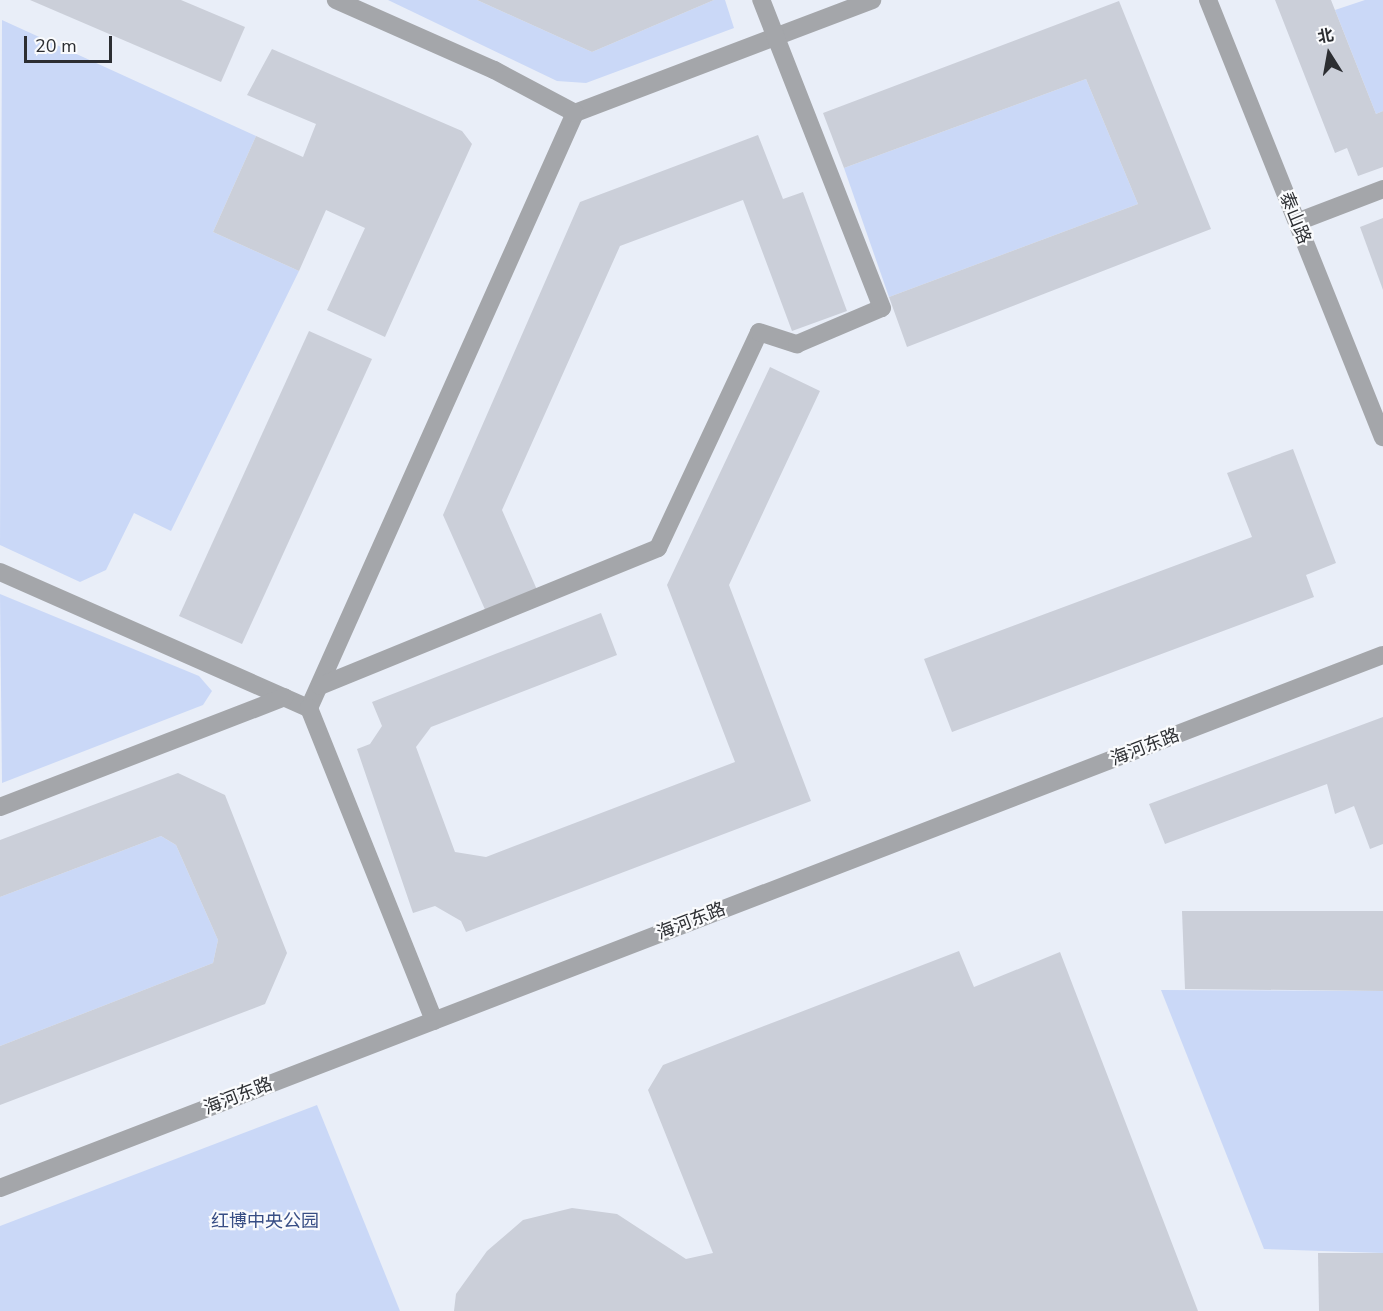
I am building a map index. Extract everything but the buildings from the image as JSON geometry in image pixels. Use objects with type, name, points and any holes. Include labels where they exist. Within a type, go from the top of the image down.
[{"type":"street","points":[[336,0],[494,69],[575,113]]},
{"type":"street","points":[[320,686],[658,549],[759,332],[797,345],[882,308],[761,0]]},
{"type":"street","points":[[309,708],[575,113],[872,0]]},
{"type":"street","name":"泰山路","points":[[1208,0],[1383,437]]},
{"type":"street","points":[[1297,222],[1383,189]]},
{"type":"street","points":[[0,572],[309,708],[434,1021]]},
{"type":"street","name":"海河东路","points":[[0,1188],[1383,655]]},
{"type":"street","points":[[0,807],[285,697]]},
{"type":"green space","points":[[388,0],[477,0],[592,52],[714,0],[725,0],[734,28],[586,83],[557,81]]},
{"type":"green space","points":[[1365,0],[1383,0],[1383,111],[1376,114],[1335,10]]},
{"type":"green space","points":[[2,20],[256,136],[213,232],[299,271],[171,531],[134,513],[106,570],[80,582],[0,545]]},
{"type":"green space","points":[[1086,79],[1138,204],[889,297],[844,168]]},
{"type":"green space","points":[[0,594],[199,676],[212,691],[203,705],[2,783]]},
{"type":"green space","points":[[161,836],[176,845],[218,940],[213,963],[0,1046],[0,897]]},
{"type":"green space","points":[[1161,990],[1383,991],[1383,1253],[1264,1249]]},
{"type":"green space","name":"红博中央公园","points":[[317,1105],[400,1311],[0,1311],[0,1226]]}]
